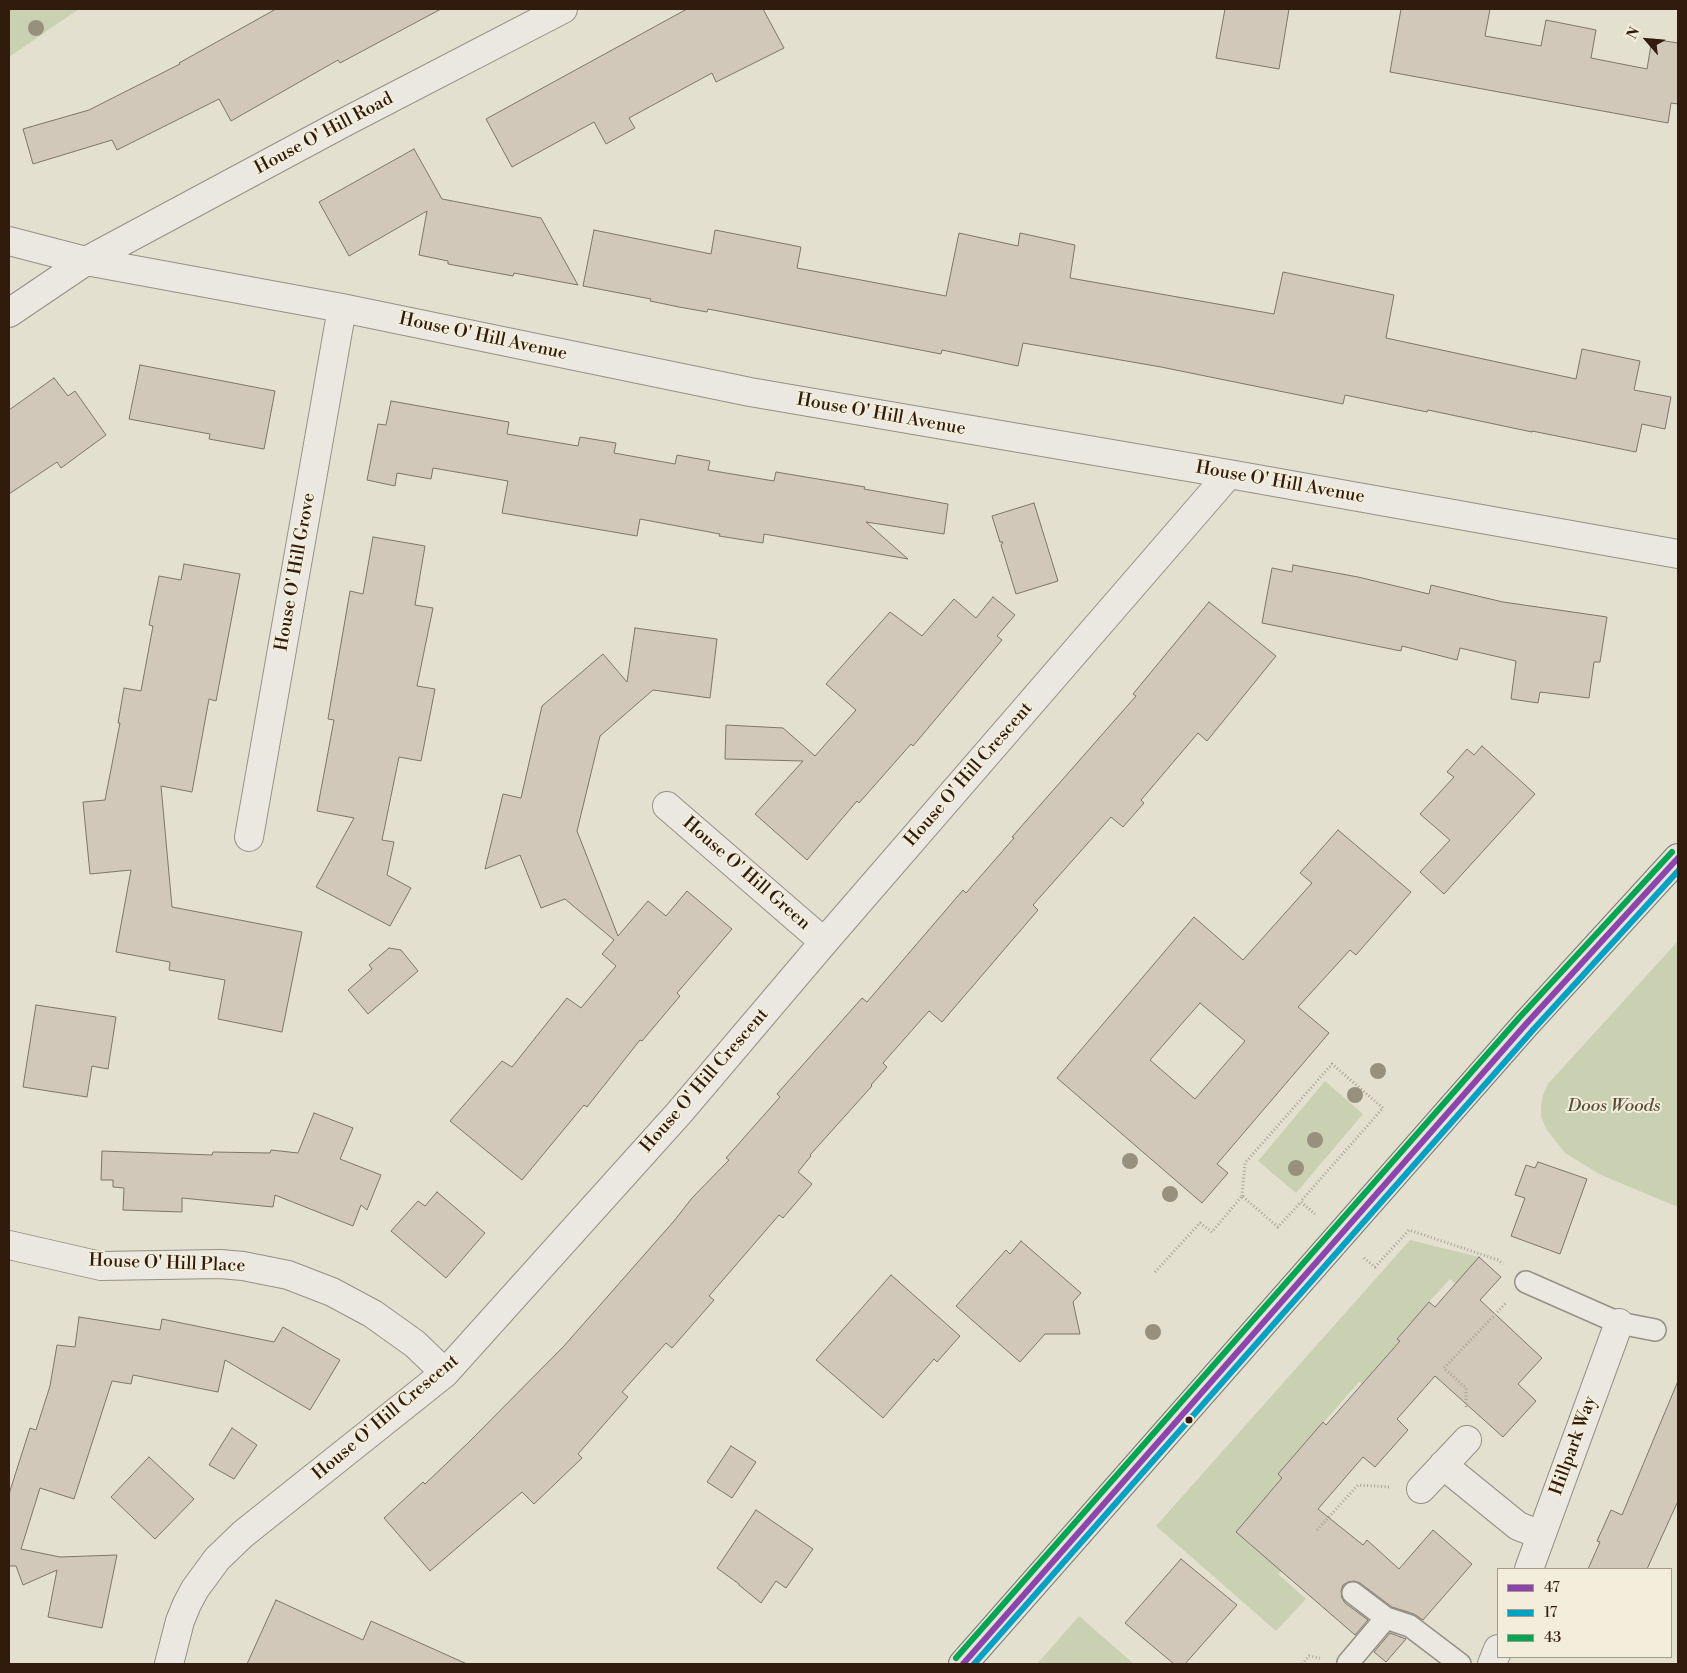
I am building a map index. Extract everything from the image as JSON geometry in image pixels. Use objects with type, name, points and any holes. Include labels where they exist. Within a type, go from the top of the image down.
[{"type":"main road","points":[[963,1664],[1507,1046],[1678,858]]},
{"type":"street","name":"House O' Hill Road","points":[[9,312],[86,261],[347,121],[563,9]]},
{"type":"street","name":"House O' Hill Avenue","points":[[9,241],[86,261],[342,308],[750,392],[1229,474],[1678,554]]},
{"type":"street","name":"House O' Hill Grove","points":[[249,837],[342,308]]},
{"type":"street","name":"House O' Hill Crescent","points":[[169,1664],[180,1621],[187,1604],[195,1589],[217,1559],[243,1534],[445,1374],[679,1113],[824,942],[1229,474]]},
{"type":"street","name":"House O' Hill Green","points":[[667,806],[824,942]]},
{"type":"street","name":"House O' Hill Place","points":[[9,1245],[100,1266],[220,1264],[288,1275],[332,1292],[373,1314],[415,1344],[445,1374]]},
{"type":"street","name":"Hillpark Way","points":[[1529,1568],[1619,1323]]},
{"type":"street","points":[[1421,1489],[1467,1440]]},
{"type":"street","points":[[1443,1465],[1518,1526],[1541,1535]]},
{"type":"street","points":[[1492,1664],[1497,1652]]},
{"type":"lane","points":[[1526,1282],[1619,1323],[1655,1330]]},
{"type":"lane","points":[[1353,1593],[1386,1618],[1410,1626],[1460,1664]]},
{"type":"lane","points":[[1348,1663],[1386,1618]]},
{"type":"path","points":[[1242,1196],[1245,1163],[1332,1064],[1383,1108],[1301,1202]]},
{"type":"path","points":[[1467,1440],[1466,1388],[1444,1368],[1526,1282]]},
{"type":"path","points":[[1317,1530],[1358,1485],[1421,1489]]},
{"type":"green space","points":[[9,9],[79,9],[9,57]]},
{"type":"green space","name":"Doos Woods","points":[[1678,941],[1678,1207],[1601,1175],[1565,1153],[1547,1130],[1541,1117],[1541,1105],[1548,1084]]},
{"type":"green space","points":[[1325,1081],[1363,1114],[1296,1193],[1258,1161]]},
{"type":"green space","points":[[1410,1240],[1479,1257],[1456,1284],[1450,1279],[1397,1338],[1400,1341],[1362,1384],[1359,1382],[1278,1474],[1282,1478],[1236,1532],[1275,1565],[1283,1569],[1278,1574],[1306,1599],[1276,1631],[1156,1526]]},
{"type":"green space","points":[[1079,1616],[1134,1664],[1037,1664]]},
{"type":"building","points":[[276,9],[441,9],[340,63],[338,60],[231,121],[219,99],[117,150],[112,140],[33,164],[23,129],[89,110],[180,64]]},
{"type":"building","points":[[687,9],[763,9],[784,48],[716,82],[712,73],[629,118],[635,128],[606,144],[594,122],[512,167],[486,119]]},
{"type":"building","points":[[1225,9],[1289,9],[1279,69],[1216,58]]},
{"type":"building","points":[[1401,9],[1490,9],[1485,36],[1541,46],[1546,20],[1596,30],[1591,58],[1647,69],[1652,39],[1678,43],[1678,104],[1671,103],[1668,123],[1390,72]]},
{"type":"building","points":[[414,149],[442,199],[541,218],[578,285],[514,273],[513,276],[448,264],[448,261],[419,255],[427,211],[349,256],[319,202]]},
{"type":"building","points":[[594,230],[711,254],[715,230],[801,247],[797,268],[946,296],[959,233],[1018,246],[1020,233],[1075,245],[1070,278],[1274,314],[1283,272],[1394,295],[1386,338],[1576,379],[1582,349],[1640,361],[1634,390],[1671,397],[1665,429],[1642,424],[1636,452],[1345,395],[1343,404],[1161,367],[1023,343],[1018,366],[942,350],[941,354],[708,309],[707,312],[679,307],[650,301],[651,299],[583,286]]},
{"type":"building","points":[[140,365],[275,391],[264,449],[209,439],[210,434],[129,419]]},
{"type":"building","points":[[54,378],[68,396],[75,391],[106,435],[61,468],[57,462],[9,494],[9,410]]},
{"type":"building","points":[[391,401],[509,422],[507,434],[578,446],[580,437],[616,443],[614,453],[675,464],[677,455],[710,461],[708,470],[774,481],[776,472],[865,487],[864,489],[948,504],[944,534],[866,522],[908,559],[764,534],[763,543],[719,536],[720,534],[640,519],[637,536],[502,513],[508,481],[433,468],[431,479],[397,473],[395,486],[367,480],[378,424],[386,425]]},
{"type":"building","points":[[1034,503],[1058,581],[1016,594],[1001,545],[1003,542],[1000,542],[992,516]]},
{"type":"building","points":[[373,537],[425,546],[415,605],[433,608],[417,686],[435,689],[421,761],[399,757],[382,840],[394,842],[387,875],[411,888],[390,926],[316,887],[354,818],[317,811],[334,720],[328,719],[350,591],[363,594]]},
{"type":"building","points":[[184,564],[240,574],[216,701],[209,699],[192,792],[161,786],[172,907],[302,932],[282,1032],[218,1019],[225,980],[169,970],[170,962],[116,952],[131,870],[90,874],[83,802],[105,800],[120,723],[118,723],[124,688],[141,691],[153,626],[149,625],[159,576],[181,580]]},
{"type":"building","points":[[1293,565],[1358,577],[1429,594],[1431,585],[1503,602],[1607,617],[1600,662],[1594,662],[1589,698],[1540,692],[1538,703],[1511,699],[1516,661],[1460,648],[1457,660],[1402,646],[1401,651],[1262,623],[1272,568],[1292,572]]},
{"type":"building","points":[[993,597],[1015,615],[997,636],[1002,640],[913,746],[911,744],[859,803],[857,801],[807,860],[755,814],[803,761],[725,759],[726,725],[783,728],[815,756],[856,710],[826,684],[890,612],[922,636],[954,599],[976,618]]},
{"type":"building","points":[[1209,602],[1276,656],[1207,741],[1198,733],[1141,800],[1144,803],[1123,827],[1111,817],[1033,905],[1038,910],[942,1022],[929,1011],[883,1063],[887,1067],[810,1155],[798,1172],[812,1184],[783,1218],[779,1215],[709,1296],[714,1300],[672,1348],[666,1343],[622,1392],[628,1397],[578,1454],[582,1458],[534,1504],[522,1492],[430,1571],[384,1518],[423,1482],[425,1484],[470,1441],[564,1346],[692,1198],[729,1160],[726,1158],[780,1097],[777,1094],[862,998],[867,1002],[963,890],[966,893],[1014,838],[1012,837],[1136,696],[1133,694]]},
{"type":"building","points":[[635,628],[717,639],[710,698],[653,690],[600,736],[577,831],[618,936],[648,901],[666,916],[687,891],[732,929],[677,993],[680,996],[642,1041],[640,1040],[587,1107],[584,1105],[522,1180],[450,1121],[502,1061],[512,1067],[567,998],[581,1008],[616,966],[602,954],[614,940],[565,899],[541,908],[520,855],[485,869],[503,794],[521,798],[542,706],[603,654],[627,682]]},
{"type":"building","points":[[1482,746],[1535,794],[1444,894],[1420,872],[1450,840],[1420,814],[1454,777],[1447,772],[1467,749],[1474,755]]},
{"type":"building","points":[[1338,830],[1411,892],[1356,955],[1350,950],[1298,1007],[1329,1033],[1217,1164],[1228,1173],[1202,1203],[1057,1078],[1194,917],[1243,960],[1312,883],[1300,873]],"holes":[[[1200,1003],[1245,1041],[1195,1099],[1150,1060]]]},
{"type":"building","points":[[389,948],[401,950],[418,971],[368,1014],[348,990],[372,969],[369,965]]},
{"type":"building","points":[[36,1005],[116,1017],[108,1069],[92,1066],[87,1097],[23,1087]]},
{"type":"building","points":[[314,1113],[353,1128],[340,1159],[381,1175],[367,1210],[361,1205],[353,1226],[275,1195],[273,1207],[182,1198],[182,1212],[123,1210],[124,1188],[113,1187],[113,1180],[101,1180],[102,1151],[212,1155],[213,1152],[270,1153],[271,1150],[298,1153]]},
{"type":"building","points":[[1538,1162],[1587,1179],[1560,1254],[1511,1236],[1525,1198],[1515,1195],[1526,1165],[1535,1168]]},
{"type":"building","points":[[437,1192],[485,1233],[446,1278],[391,1231],[418,1201],[425,1206]]},
{"type":"building","points":[[1021,1241],[1081,1293],[1073,1302],[1080,1334],[1045,1334],[1020,1362],[956,1306],[1006,1250],[1010,1254]]},
{"type":"building","points":[[1479,1257],[1501,1277],[1480,1300],[1542,1358],[1518,1384],[1536,1401],[1503,1437],[1435,1376],[1397,1419],[1408,1430],[1375,1467],[1363,1457],[1318,1509],[1363,1545],[1367,1540],[1399,1569],[1433,1530],[1472,1564],[1423,1620],[1414,1614],[1392,1607],[1360,1583],[1354,1581],[1343,1585],[1341,1591],[1345,1603],[1368,1620],[1355,1635],[1236,1532],[1282,1478],[1278,1474],[1323,1422],[1326,1425],[1400,1341],[1397,1339],[1429,1302],[1435,1307]]},
{"type":"building","points":[[891,1275],[960,1336],[937,1362],[934,1359],[883,1418],[816,1360]]},
{"type":"building","points":[[79,1317],[160,1330],[162,1319],[274,1342],[283,1327],[340,1360],[310,1410],[225,1360],[218,1392],[133,1375],[131,1384],[112,1381],[74,1499],[40,1488],[21,1549],[60,1557],[117,1555],[102,1628],[48,1617],[57,1570],[23,1585],[16,1566],[9,1566],[9,1494],[30,1428],[36,1430],[50,1386],[57,1345],[75,1347]]},
{"type":"building","points":[[1678,1381],[1678,1501],[1647,1568],[1588,1568],[1600,1542],[1597,1541],[1611,1510],[1622,1515]]},
{"type":"building","points":[[232,1428],[257,1445],[234,1479],[209,1465]]},
{"type":"building","points":[[731,1446],[756,1462],[732,1498],[707,1482]]},
{"type":"building","points":[[149,1457],[194,1499],[155,1539],[111,1497]]},
{"type":"building","points":[[756,1510],[813,1549],[786,1588],[776,1581],[761,1603],[717,1568]]},
{"type":"building","points":[[1181,1559],[1237,1605],[1185,1664],[1174,1664],[1125,1623]]},
{"type":"building","points":[[276,1600],[363,1640],[371,1621],[467,1664],[247,1664]]},
{"type":"building","points":[[1390,1633],[1406,1639],[1386,1662],[1374,1652]]},
{"type":"transit line","name":"43","points":[[956,1658],[1519,1018],[1672,852]]},
{"type":"transit line","name":"47","points":[[963,1664],[1526,1024],[1678,858]]},
{"type":"transit line","name":"17","points":[[974,1664],[1533,1030],[1678,871]]}]
